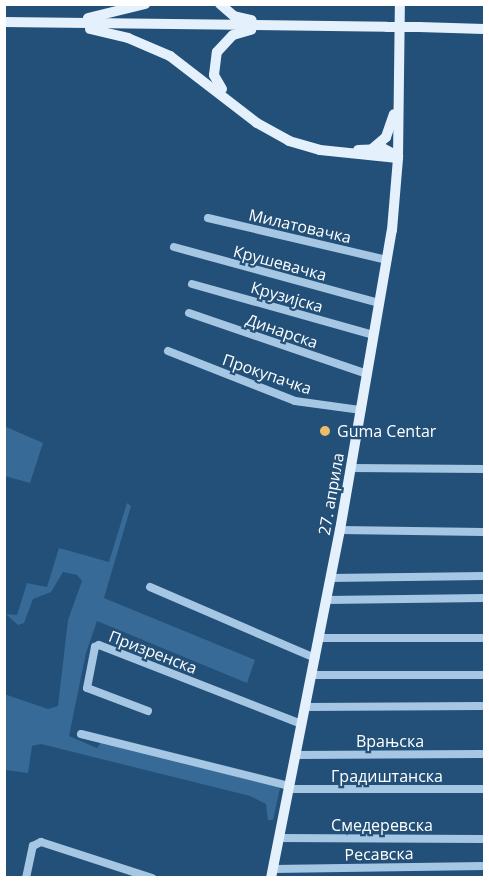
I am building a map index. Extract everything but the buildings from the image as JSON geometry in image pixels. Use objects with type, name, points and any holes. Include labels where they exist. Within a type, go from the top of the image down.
[{"type":"main road","points":[[58,23],[145,4]]},
{"type":"main road","points":[[220,4],[237,17],[272,25]]},
{"type":"main road","name":"27. априла","points":[[272,873],[340,530],[387,260],[398,157],[400,4]]},
{"type":"main road","points":[[4,22],[484,29]]},
{"type":"main road","points":[[58,23],[141,42],[183,64],[284,139],[312,148],[398,157]]},
{"type":"main road","points":[[229,100],[214,75],[219,47],[241,31],[272,25]]},
{"type":"main road","points":[[373,148],[388,134],[399,104]]},
{"type":"main road","points":[[346,153],[373,148],[388,150],[398,157]]},
{"type":"street","name":"Милатовачка","points":[[208,218],[387,260]]},
{"type":"street","name":"Крушевачка","points":[[174,248],[379,303]]},
{"type":"street","name":"Крузијска","points":[[192,284],[374,335]]},
{"type":"street","name":"Динарска","points":[[189,313],[367,374]]},
{"type":"street","name":"Прокупачка","points":[[168,351],[295,401],[361,410]]},
{"type":"street","points":[[351,468],[484,469]]},
{"type":"street","points":[[340,530],[484,532]]},
{"type":"street","points":[[330,578],[484,576]]},
{"type":"street","points":[[150,587],[315,658]]},
{"type":"street","points":[[326,600],[484,598]]},
{"type":"street","points":[[319,638],[484,638]]},
{"type":"street","name":"Призренска","points":[[148,711],[87,688],[95,647],[99,645],[302,724]]},
{"type":"street","points":[[311,675],[484,675]]},
{"type":"street","points":[[305,707],[484,706]]},
{"type":"street","name":"Градиштанска","points":[[81,734],[289,787],[484,789]]},
{"type":"street","name":"Врањска","points":[[296,755],[484,754]]},
{"type":"street","name":"Смедеревска","points":[[279,838],[484,838]]},
{"type":"street","points":[[26,878],[38,842],[152,878]]},
{"type":"street","name":"Ресавска","points":[[272,873],[484,866]]},
{"type":"shaded area","points":[[4,426],[43,443],[30,483],[5,476]]},
{"type":"shaded area","points":[[127,503],[131,506],[104,598],[255,660],[247,683],[97,621],[86,653],[69,736],[97,748],[101,742],[280,788],[273,820],[268,820],[266,804],[250,796],[41,744],[32,746],[28,773],[6,770],[4,694],[48,709],[58,706],[68,620],[82,581],[77,575],[63,572],[51,592],[33,599],[24,623],[18,625],[6,614],[17,615],[27,583],[47,587],[59,548],[109,562]]},
{"type":"place","name":"Guma Centar","points":[[325,431]]}]
